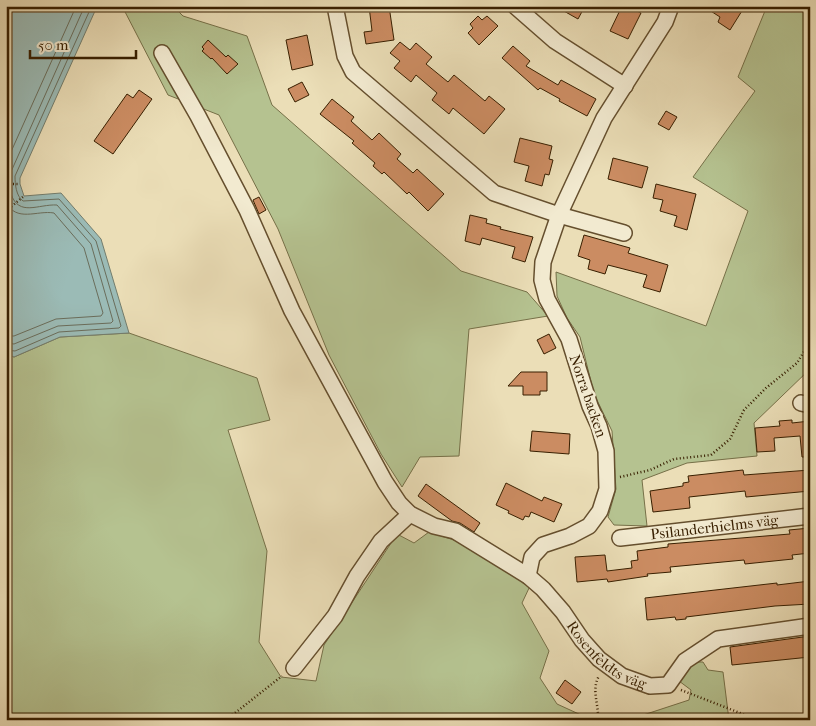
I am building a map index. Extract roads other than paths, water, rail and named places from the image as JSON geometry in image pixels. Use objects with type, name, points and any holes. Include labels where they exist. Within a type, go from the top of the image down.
[{"type":"street","points":[[335,6],[345,56],[353,72],[494,193],[559,215],[624,233]]},
{"type":"street","points":[[515,6],[555,41],[625,86]]},
{"type":"street","name":"Norra backen","points":[[528,576],[532,557],[543,545],[570,536],[589,526],[600,511],[607,489],[606,451],[599,426],[590,406],[569,339],[547,299],[542,280],[543,262],[559,215],[604,118],[665,22],[671,6]]},
{"type":"street","points":[[162,53],[198,116],[247,210],[292,311],[385,482],[399,503],[410,514],[381,541],[357,576],[335,616],[294,668]]},
{"type":"street","name":"Rosenfeldts väg","points":[[410,514],[434,526],[455,531],[528,576],[543,589],[563,612],[582,640],[599,658],[622,676],[650,686],[668,685],[684,661],[718,639],[810,626]]},
{"type":"street","name":"Psilanderhielms väg","points":[[620,538],[810,516]]},
{"type":"water","points":[[6,6],[92,6],[95,11],[20,178],[20,184],[24,196],[61,193],[101,239],[129,333],[60,337],[14,357],[6,354]]}]
